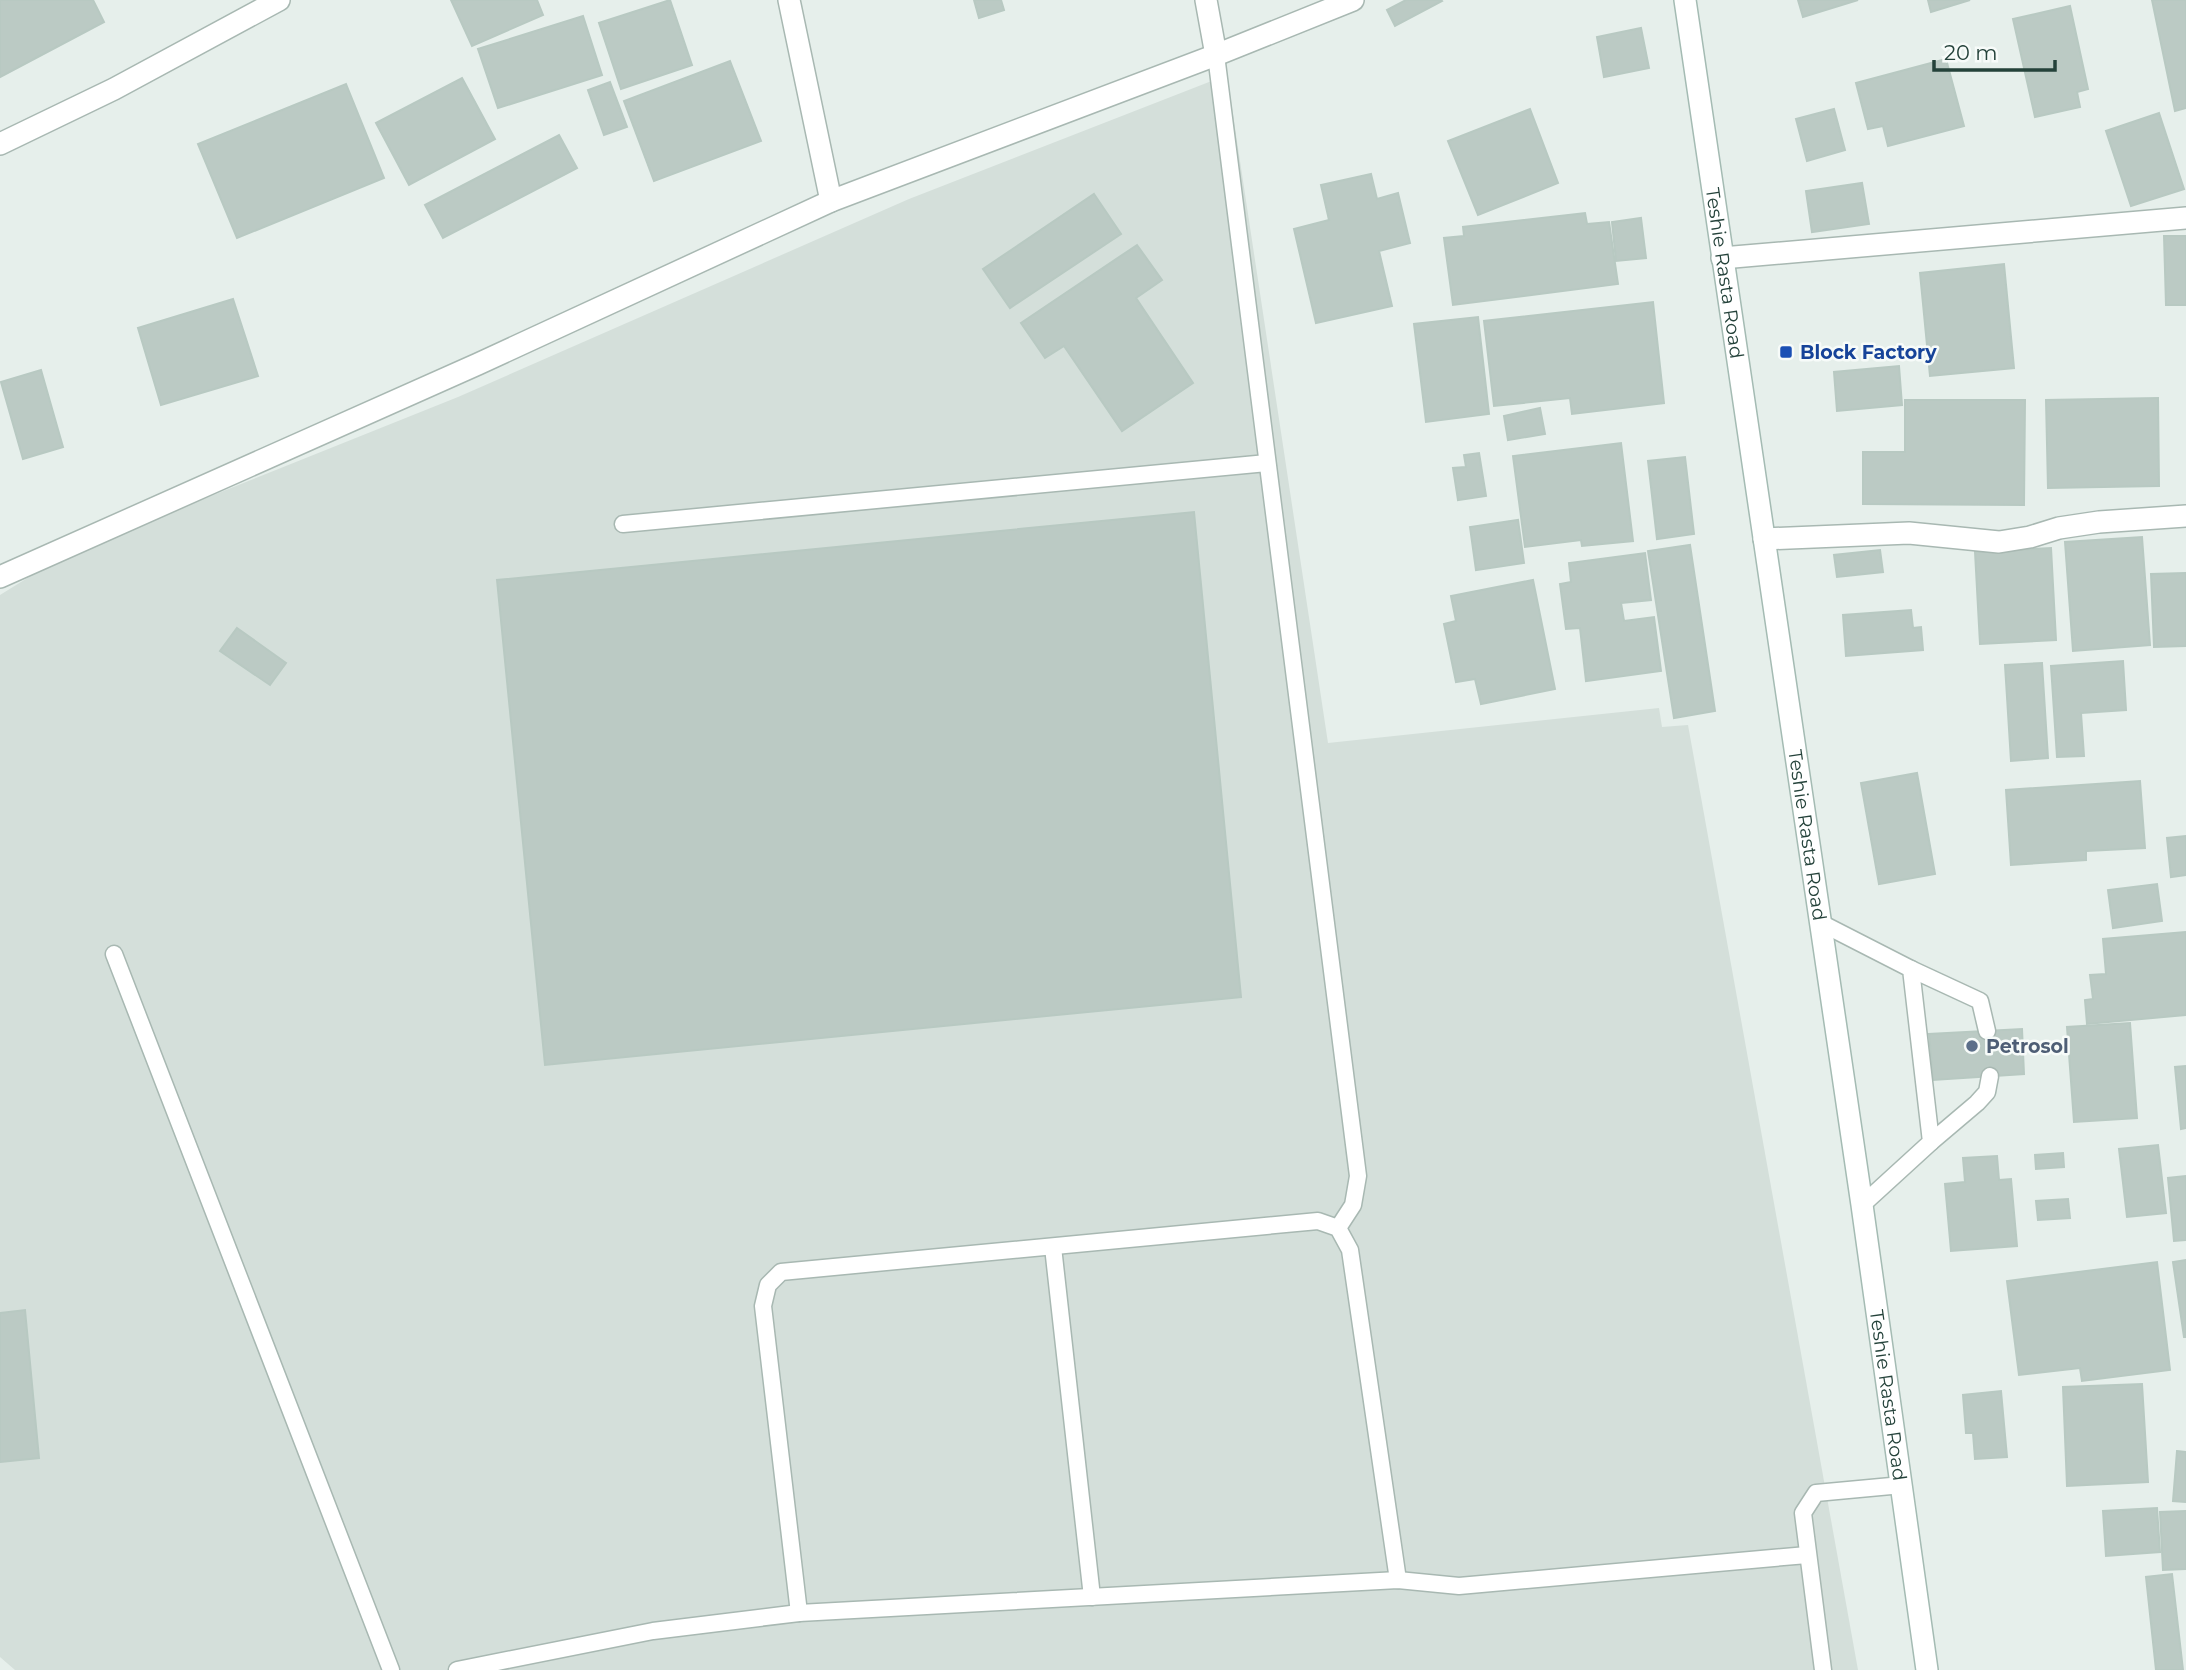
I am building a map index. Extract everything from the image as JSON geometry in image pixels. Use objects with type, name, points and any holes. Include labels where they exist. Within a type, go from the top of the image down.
[{"type":"street","points":[[0,144],[114,89],[279,0]]},
{"type":"street","points":[[789,0],[831,201]]},
{"type":"street","points":[[1206,0],[1216,55]]},
{"type":"street","points":[[0,577],[478,364],[831,201],[1353,0]]},
{"type":"street","name":"Teshie Rasta Road","points":[[1685,0],[1862,1205],[1927,1670]]},
{"type":"street","points":[[1722,258],[2186,218]]},
{"type":"street","points":[[1764,539],[1909,533],[1999,542],[2099,522],[2186,516]]},
{"type":"lane","points":[[1216,55],[1358,1176],[1353,1205],[1338,1228]]},
{"type":"lane","points":[[623,524],[1267,463]]},
{"type":"lane","points":[[1821,923],[1980,1001],[1987,1031]]},
{"type":"lane","points":[[114,954],[391,1670]]},
{"type":"lane","points":[[1911,969],[1931,1142]]},
{"type":"lane","points":[[1862,1205],[1977,1103],[1987,1092],[1990,1076]]},
{"type":"lane","points":[[799,1613],[763,1306],[768,1285],[780,1272],[1318,1222],[1338,1228],[1350,1250],[1398,1580]]},
{"type":"lane","points":[[1054,1247],[1092,1597]]},
{"type":"lane","points":[[1823,1670],[1803,1513],[1816,1493],[1902,1485]]},
{"type":"lane","points":[[457,1670],[653,1631],[799,1613],[1398,1580],[1459,1586],[1807,1555]]},
{"type":"shaded area","points":[[1227,75],[1328,743],[1659,708],[1662,727],[1688,725],[1858,1670],[15,1670],[0,1657],[0,595],[66,554],[458,397],[909,199]]},
{"type":"building","points":[[0,0],[93,0],[104,22],[0,77]]},
{"type":"building","points":[[451,0],[537,0],[543,15],[472,46]]},
{"type":"building","points":[[670,0],[692,65],[621,89],[599,23]]},
{"type":"building","points":[[974,0],[1001,0],[1004,10],[979,18]]},
{"type":"building","points":[[1406,0],[1442,1],[1395,26],[1387,10]]},
{"type":"building","points":[[1798,0],[1858,0],[1803,17]]},
{"type":"building","points":[[1928,0],[1970,0],[1931,12]]},
{"type":"building","points":[[2152,0],[2186,0],[2186,108],[2175,111]]},
{"type":"building","points":[[2070,6],[2088,89],[2077,92],[2080,107],[2035,117],[2013,19]]},
{"type":"building","points":[[583,16],[602,75],[498,108],[478,49]]},
{"type":"building","points":[[1641,28],[1649,68],[1604,77],[1597,37]]},
{"type":"building","points":[[1946,59],[1964,126],[1888,146],[1883,126],[1868,129],[1856,83]]},
{"type":"building","points":[[730,61],[761,141],[654,181],[624,101]]},
{"type":"building","points":[[462,78],[495,139],[409,185],[376,123]]},
{"type":"building","points":[[610,82],[627,127],[604,135],[588,90]]},
{"type":"building","points":[[346,84],[384,178],[237,238],[198,144]]},
{"type":"building","points":[[1530,109],[1558,183],[1478,215],[1448,141]]},
{"type":"building","points":[[1834,109],[1845,150],[1807,161],[1796,119]]},
{"type":"building","points":[[2159,113],[2184,189],[2131,206],[2106,131]]},
{"type":"building","points":[[559,135],[577,168],[443,238],[425,205]]},
{"type":"building","points":[[1371,174],[1377,199],[1398,193],[1410,243],[1379,251],[1392,306],[1316,323],[1294,229],[1329,220],[1321,185]]},
{"type":"building","points":[[1862,183],[1869,224],[1812,232],[1806,191]]},
{"type":"building","points":[[1094,194],[1121,234],[1010,308],[983,269]]},
{"type":"building","points":[[1585,213],[1587,224],[1609,222],[1618,284],[1453,305],[1444,238],[1464,236],[1463,227]]},
{"type":"building","points":[[1641,218],[1646,258],[1616,261],[1612,222]]},
{"type":"building","points":[[2164,236],[2186,236],[2186,305],[2166,305]]},
{"type":"building","points":[[1137,245],[1162,280],[1136,298],[1193,383],[1122,431],[1064,346],[1045,358],[1021,323]]},
{"type":"building","points":[[2004,264],[2014,368],[1930,376],[1920,273]]},
{"type":"building","points":[[233,299],[258,376],[161,405],[138,328]]},
{"type":"building","points":[[1653,302],[1664,403],[1572,414],[1570,398],[1494,406],[1484,321]]},
{"type":"building","points":[[1478,317],[1489,414],[1426,422],[1414,324]]},
{"type":"building","points":[[1899,366],[1902,405],[1837,411],[1834,372]]},
{"type":"building","points":[[41,370],[63,447],[23,459],[1,382]]},
{"type":"building","points":[[2158,398],[2159,486],[2048,488],[2046,400]]},
{"type":"building","points":[[1905,400],[2025,400],[2024,505],[1863,504],[1863,452],[1905,452]]},
{"type":"building","points":[[1540,408],[1545,434],[1508,440],[1504,416]]},
{"type":"building","points":[[1621,443],[1633,541],[1582,546],[1581,540],[1525,547],[1513,456]]},
{"type":"building","points":[[1479,453],[1486,496],[1458,500],[1453,468],[1466,467],[1464,455]]},
{"type":"building","points":[[1685,457],[1694,534],[1657,539],[1648,461]]},
{"type":"building","points":[[1194,512],[1241,997],[545,1065],[497,580]]},
{"type":"building","points":[[1518,520],[1524,563],[1476,570],[1470,527]]},
{"type":"building","points":[[2142,537],[2150,645],[2073,651],[2065,542]]},
{"type":"building","points":[[1690,545],[1715,711],[1674,718],[1648,551]]},
{"type":"building","points":[[2051,548],[2056,640],[1980,644],[1975,552]]},
{"type":"building","points":[[1880,550],[1883,572],[1837,577],[1834,555]]},
{"type":"building","points":[[1645,553],[1651,600],[1621,603],[1624,621],[1654,617],[1661,671],[1586,681],[1580,628],[1566,629],[1560,584],[1571,582],[1569,563]]},
{"type":"building","points":[[2186,573],[2186,646],[2154,647],[2151,574]]},
{"type":"building","points":[[1533,580],[1555,689],[1481,704],[1475,679],[1456,682],[1444,624],[1456,621],[1451,596]]},
{"type":"building","points":[[1911,610],[1913,628],[1921,627],[1923,650],[1846,656],[1843,615]]},
{"type":"building","points":[[237,628],[286,663],[270,685],[220,651]]},
{"type":"building","points":[[2123,661],[2126,710],[2081,713],[2084,756],[2057,757],[2051,666]]},
{"type":"building","points":[[2042,663],[2048,758],[2011,761],[2005,665]]},
{"type":"building","points":[[1917,773],[1935,874],[1879,884],[1861,783]]},
{"type":"building","points":[[2140,781],[2145,848],[2086,851],[2086,860],[2011,865],[2006,790]]},
{"type":"building","points":[[2186,836],[2186,875],[2171,877],[2167,838]]},
{"type":"building","points":[[2157,884],[2162,921],[2113,928],[2108,890]]},
{"type":"building","points":[[2186,932],[2186,1015],[2087,1024],[2085,1000],[2093,999],[2090,975],[2106,974],[2103,939]]},
{"type":"building","points":[[2130,1023],[2137,1118],[2074,1122],[2067,1027]]},
{"type":"building","points":[[2022,1029],[2024,1074],[1933,1080],[1929,1034]]},
{"type":"building","points":[[2186,1066],[2186,1128],[2181,1129],[2175,1067]]},
{"type":"building","points":[[2158,1145],[2166,1213],[2127,1217],[2119,1149]]},
{"type":"building","points":[[2063,1153],[2064,1167],[2036,1169],[2035,1155]]},
{"type":"building","points":[[1997,1156],[1999,1180],[2011,1179],[2017,1246],[1951,1251],[1945,1184],[1965,1182],[1963,1158]]},
{"type":"building","points":[[2186,1176],[2186,1240],[2174,1241],[2168,1178]]},
{"type":"building","points":[[2068,1199],[2070,1218],[2038,1220],[2036,1201]]},
{"type":"building","points":[[2186,1260],[2186,1337],[2184,1337],[2173,1262]]},
{"type":"building","points":[[2157,1262],[2170,1370],[2082,1381],[2080,1368],[2019,1375],[2007,1281]]},
{"type":"building","points":[[25,1310],[39,1458],[0,1462],[0,1313]]},
{"type":"building","points":[[2142,1384],[2148,1482],[2067,1486],[2063,1387]]},
{"type":"building","points":[[2001,1391],[2007,1457],[1975,1459],[1973,1433],[1966,1433],[1963,1395]]},
{"type":"building","points":[[2177,1451],[2186,1452],[2186,1502],[2173,1501]]},
{"type":"building","points":[[2157,1508],[2160,1552],[2106,1556],[2103,1511]]},
{"type":"building","points":[[2186,1511],[2186,1569],[2163,1570],[2160,1512]]},
{"type":"building","points":[[2172,1574],[2183,1670],[2156,1670],[2146,1577]]},
{"type":"place","name":"Block Factory","points":[[1786,352]]},
{"type":"place","name":"Petrosol","points":[[1972,1046]]}]
